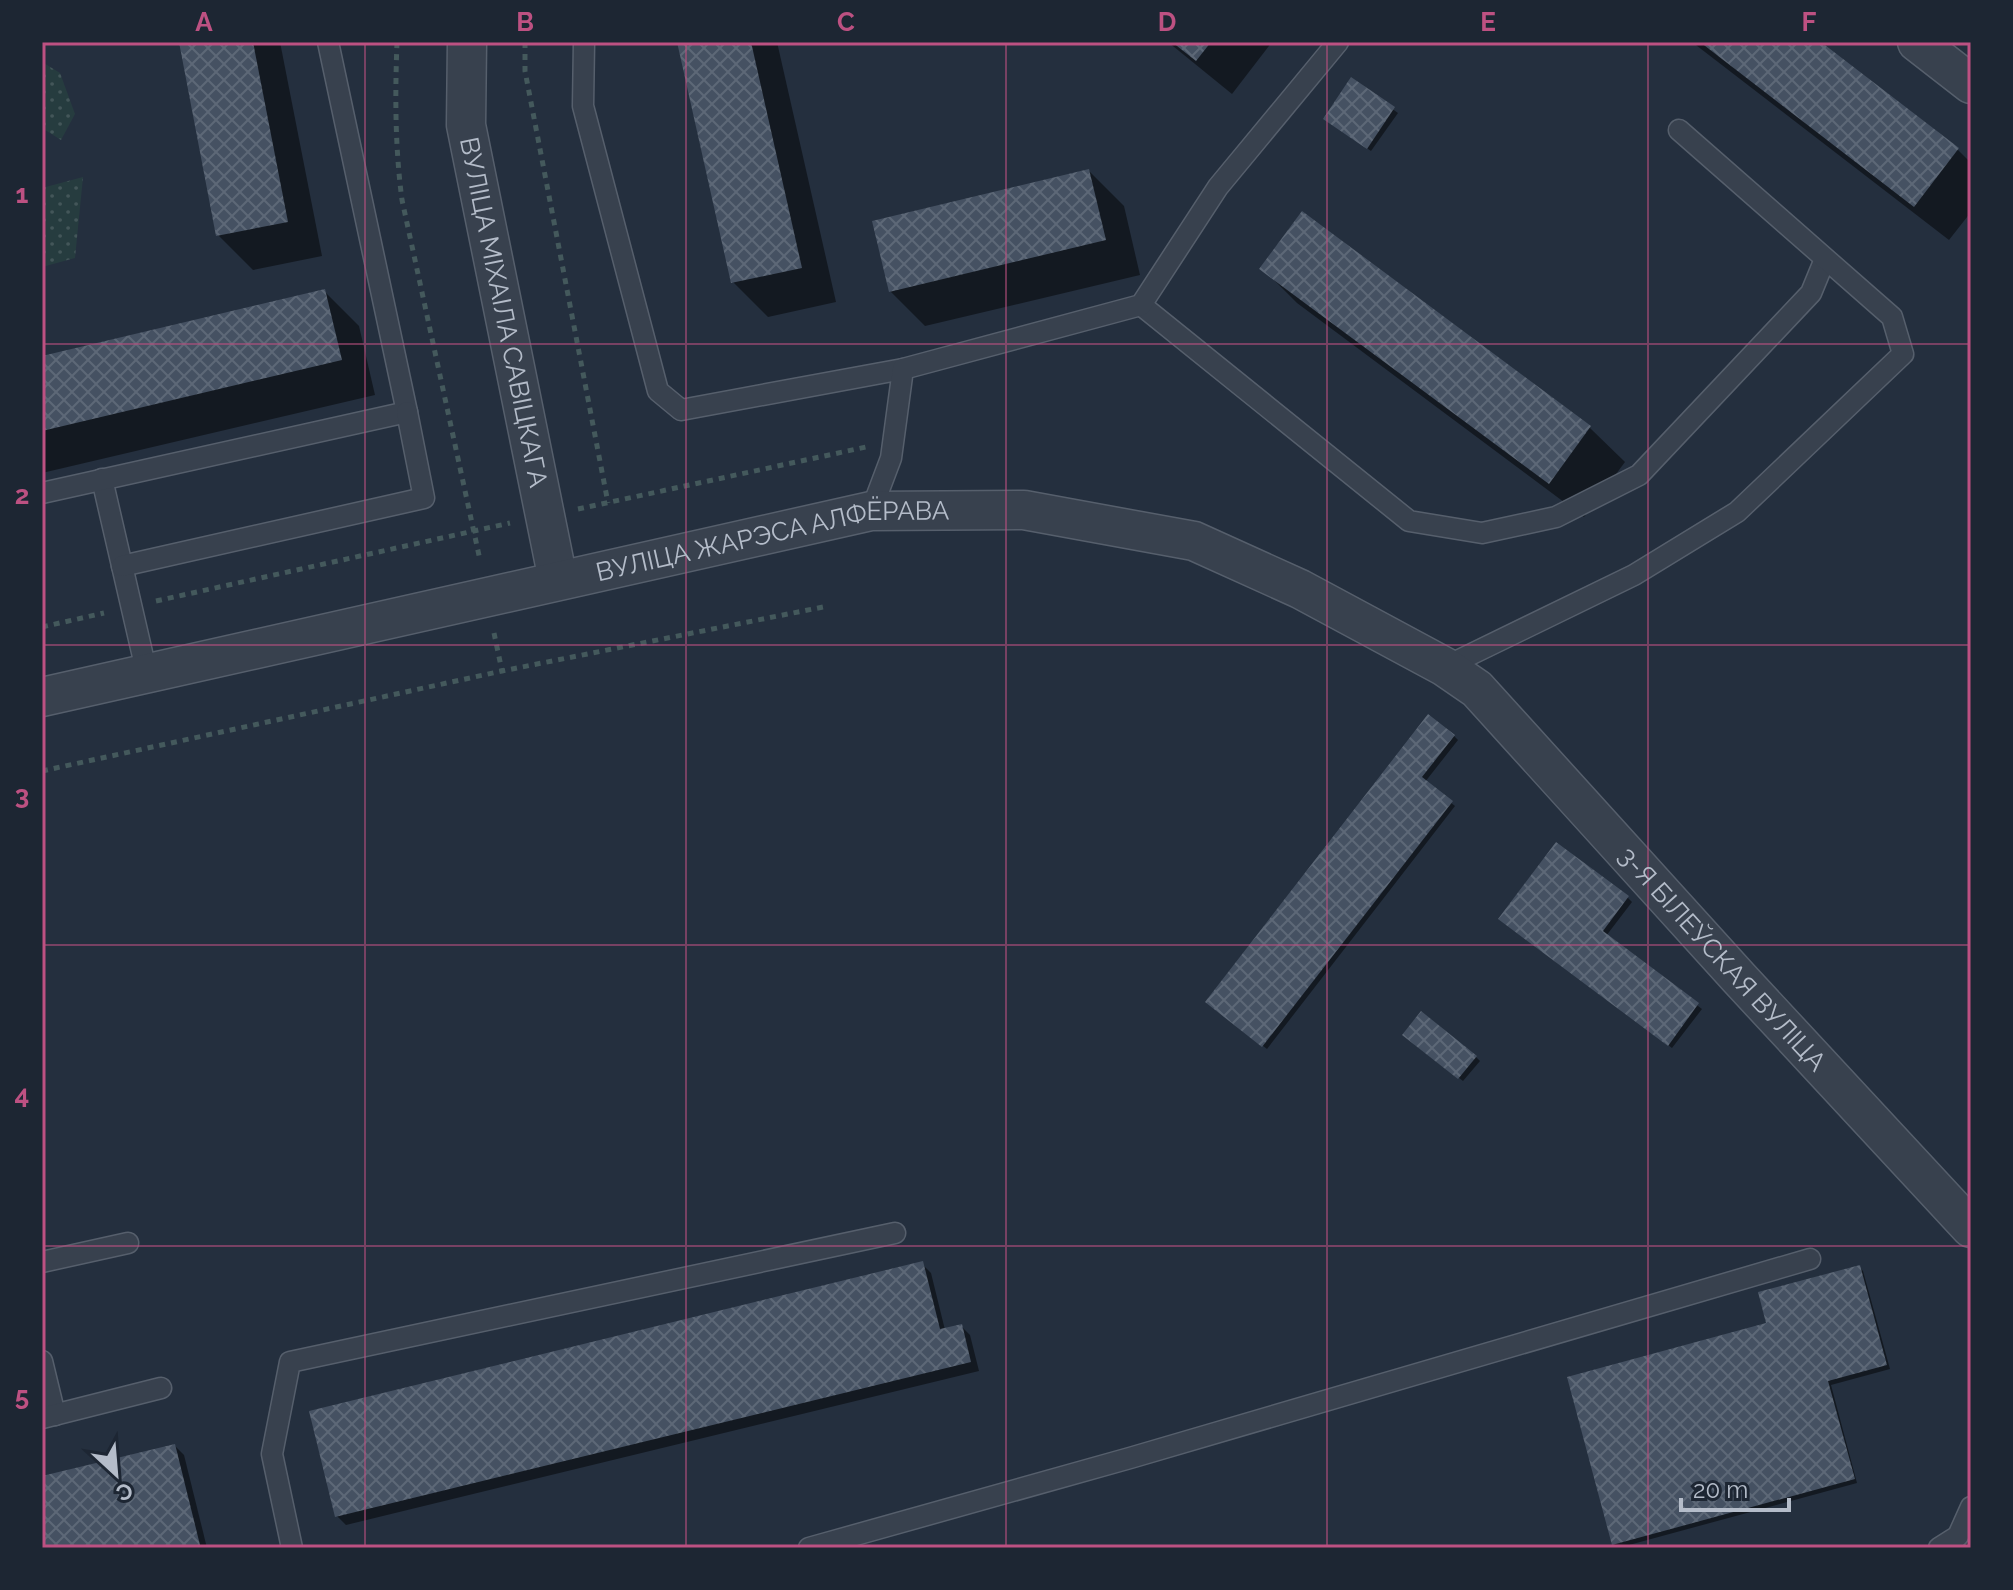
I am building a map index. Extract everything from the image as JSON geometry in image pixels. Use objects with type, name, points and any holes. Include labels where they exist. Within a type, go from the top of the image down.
[{"type":"street","name":"ВУЛІЦА МІХАІЛА САВІЦКАГА","points":[[467,42],[466,125],[558,580]]},
{"type":"street","points":[[1917,42],[1971,84]]},
{"type":"street","name":"ВУЛІЦА ЖАРЭСА АЛФЁРАВА","points":[[42,697],[871,511],[1024,510],[1194,541],[1300,589],[1445,667],[1477,689]]},
{"type":"street","name":"3-Я БІЛЕЎСКАЯ ВУЛІЦА","points":[[1477,689],[1971,1228]]},
{"type":"lane","points":[[122,566],[424,498],[328,42]]},
{"type":"lane","points":[[584,42],[583,106],[658,391],[681,410],[903,369],[1141,305],[1218,187],[1338,42]]},
{"type":"lane","points":[[1445,667],[1634,575],[1737,512],[1903,354],[1892,317],[1679,130]]},
{"type":"lane","points":[[1141,305],[1409,521],[1482,533],[1556,517],[1639,475],[1811,293],[1825,259]]},
{"type":"lane","points":[[871,511],[891,458],[903,369]]},
{"type":"lane","points":[[42,493],[407,412]]},
{"type":"lane","points":[[102,479],[147,674]]},
{"type":"lane","points":[[292,1548],[272,1454],[290,1362],[895,1233]]},
{"type":"lane","points":[[42,1262],[128,1243]]},
{"type":"lane","points":[[809,1548],[1810,1259]]},
{"type":"lane","points":[[42,1361],[48,1417],[161,1388]]},
{"type":"lane","points":[[1939,1548],[1958,1536],[1971,1507]]},
{"type":"path","points":[[397,42],[396,157],[402,200],[502,671]]},
{"type":"path","points":[[525,42],[525,71],[608,503]]},
{"type":"path","points":[[42,627],[473,530],[893,441]]},
{"type":"path","points":[[42,771],[502,671],[828,606]]},
{"type":"green space","points":[[42,62],[60,73],[75,114],[61,140],[42,128]]},
{"type":"green space","points":[[83,177],[75,258],[42,267],[42,188]]},
{"type":"building","points":[[179,42],[253,42],[288,222],[216,236]]},
{"type":"building","points":[[677,42],[751,42],[802,268],[731,283]]},
{"type":"building","points":[[1172,42],[1211,42],[1196,61]]},
{"type":"building","points":[[1700,42],[1821,42],[1959,148],[1914,207]]},
{"type":"building","points":[[1351,77],[1395,107],[1367,149],[1323,119]]},
{"type":"building","points":[[1089,169],[1106,240],[889,292],[872,221]]},
{"type":"building","points":[[1302,211],[1591,426],[1549,484],[1259,269]]},
{"type":"building","points":[[325,289],[342,360],[42,431],[42,356]]},
{"type":"building","points":[[1428,714],[1455,735],[1422,777],[1453,801],[1262,1047],[1205,1002]]},
{"type":"building","points":[[1556,842],[1629,896],[1603,931],[1699,1003],[1668,1046],[1498,919]]},
{"type":"building","points":[[1421,1011],[1477,1056],[1458,1079],[1402,1035]]},
{"type":"building","points":[[923,1261],[940,1329],[962,1324],[971,1362],[335,1517],[309,1411]]},
{"type":"building","points":[[1860,1265],[1887,1365],[1828,1381],[1855,1479],[1612,1545],[1567,1377],[1766,1323],[1758,1292]]},
{"type":"building","points":[[175,1444],[200,1545],[187,1548],[42,1548],[42,1476]]}]
